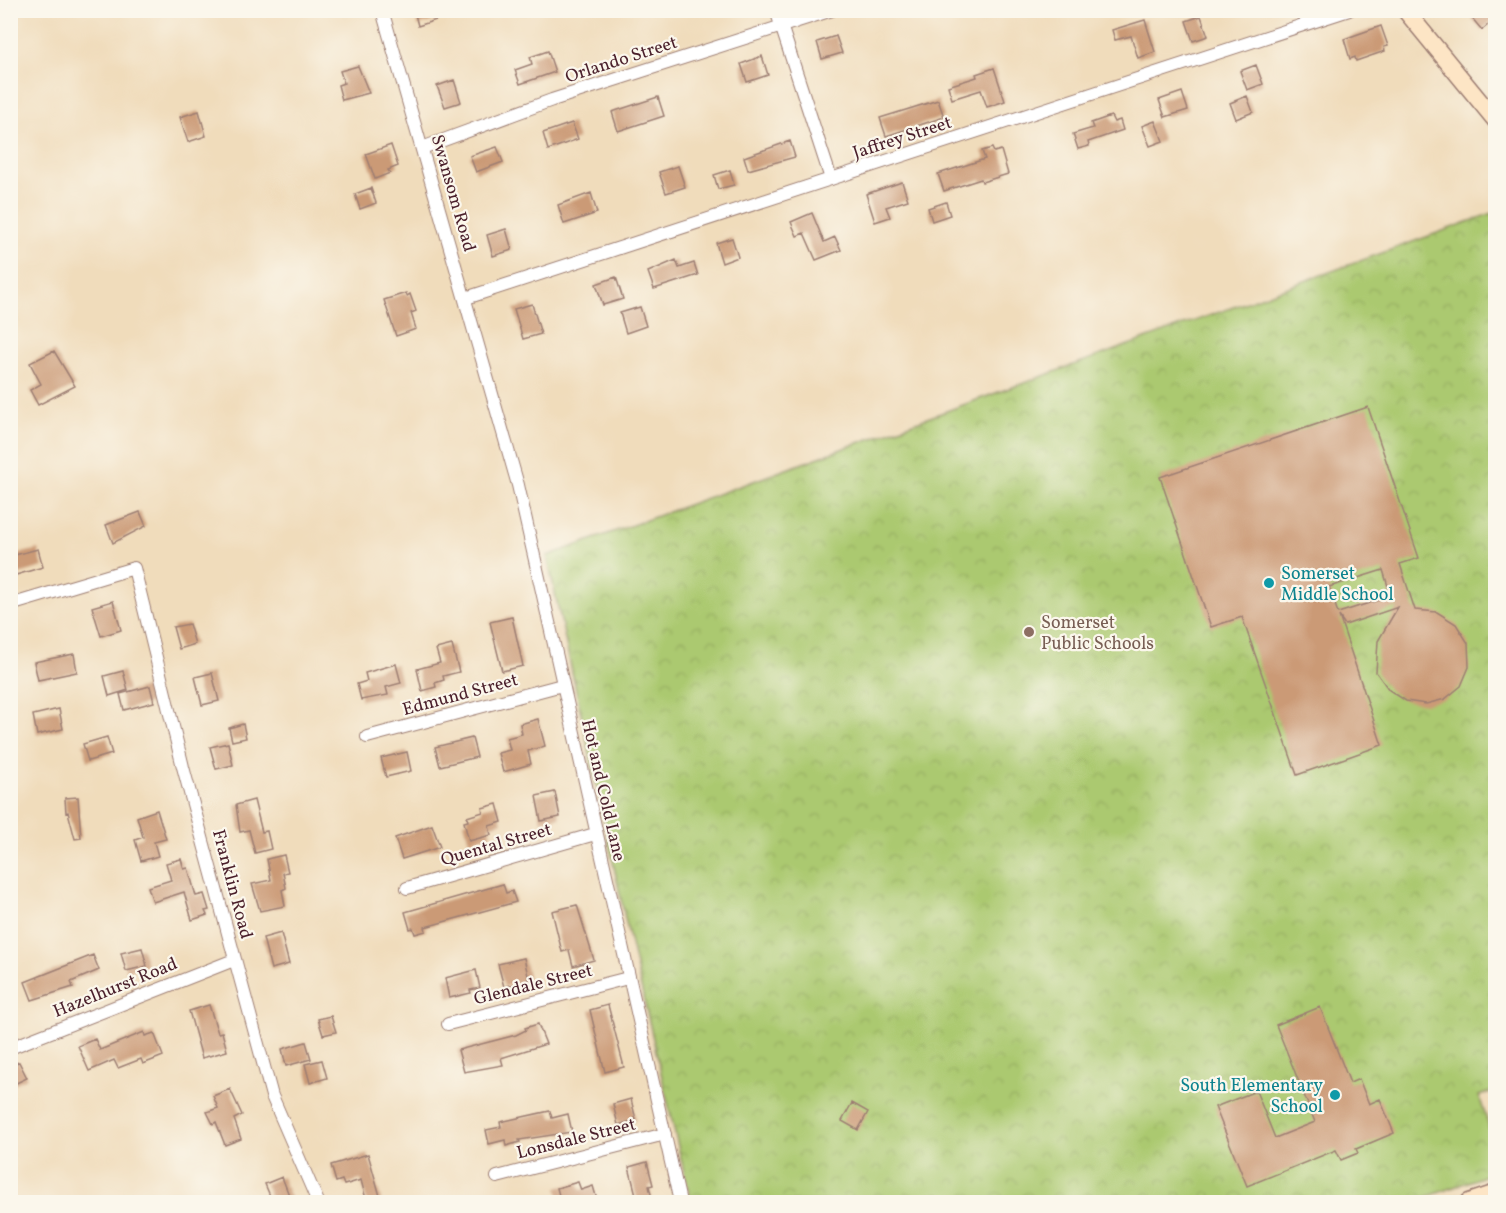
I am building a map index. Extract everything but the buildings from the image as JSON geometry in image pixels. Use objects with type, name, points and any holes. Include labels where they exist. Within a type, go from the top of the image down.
[{"type":"main road","points":[[1405,10],[1496,121]]},
{"type":"main road","points":[[1469,1203],[1496,1193]]},
{"type":"street","name":"Swansom Road","points":[[382,10],[492,386]]},
{"type":"street","points":[[776,10],[831,179]]},
{"type":"street","name":"Orlando Street","points":[[422,148],[552,100],[832,10]]},
{"type":"street","name":"Jaffrey Street","points":[[466,298],[1348,10]]},
{"type":"street","name":"Hot and Cold Lane","points":[[492,386],[518,485],[627,978],[680,1203]]},
{"type":"street","name":"Franklin Road","points":[[10,605],[134,568],[234,960],[272,1096],[318,1203]]},
{"type":"street","name":"Edmund Street","points":[[367,737],[561,685]]},
{"type":"street","name":"Quental Street","points":[[407,888],[595,834]]},
{"type":"street","name":"Hazelhurst Road","points":[[10,1048],[234,960]]},
{"type":"street","name":"Glendale Street","points":[[448,1024],[627,978]]},
{"type":"street","name":"Lonsdale Street","points":[[497,1177],[665,1134]]},
{"type":"green space","name":"Somerset Public Schools","points":[[1495,212],[1496,1090],[1479,1096],[1495,1144],[1495,1172],[1413,1202],[691,1202],[627,927],[547,556]]},
{"type":"place","name":"Somerset Middle School","points":[[1269,583]]},
{"type":"place","name":"Somerset Public Schools","points":[[1029,632]]},
{"type":"place","name":"South Elementary School","points":[[1335,1095]]}]
